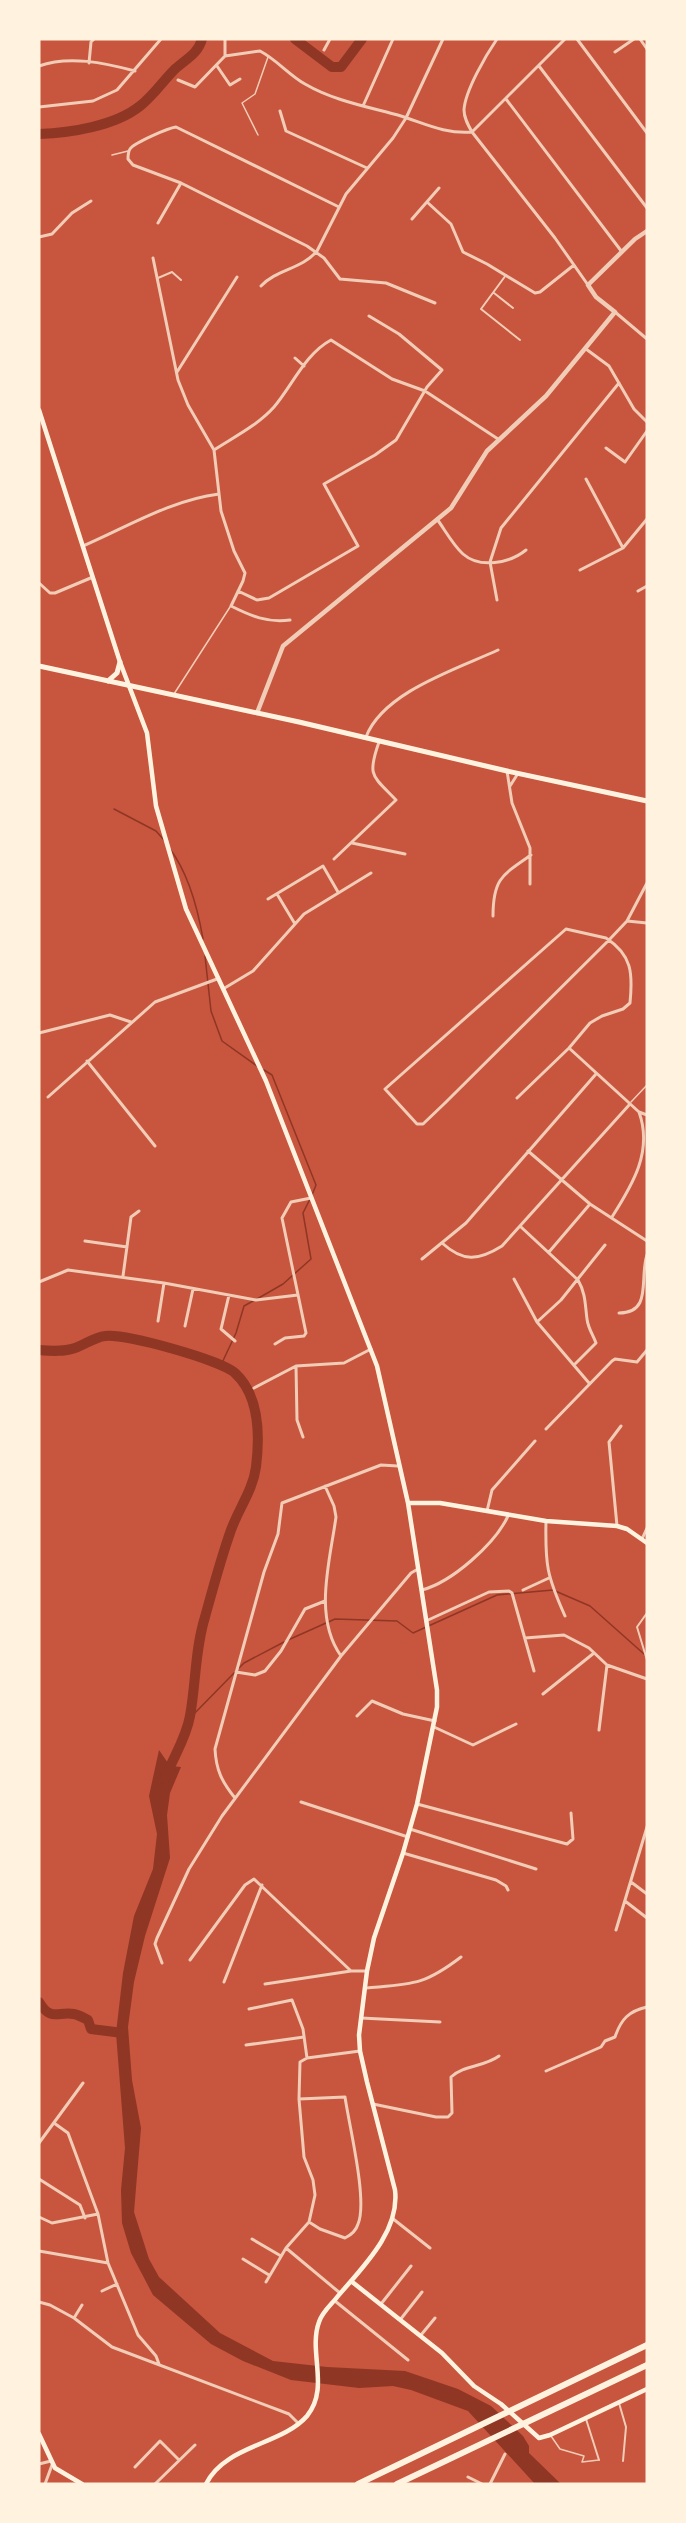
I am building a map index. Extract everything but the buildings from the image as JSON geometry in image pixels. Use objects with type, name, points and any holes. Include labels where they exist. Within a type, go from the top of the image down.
[{"type":"highway","points":[[358,2484],[647,2345]]},
{"type":"highway","points":[[397,2484],[647,2365]]},
{"type":"main road","points":[[39,410],[120,662],[147,733],[156,806],[186,909],[261,1070],[313,1197],[381,1380],[398,1466],[408,1503],[437,1690],[434,1724],[417,1804],[374,1938],[367,1971],[362,2018],[360,2051],[396,2190],[396,2208],[377,2247],[318,2322],[318,2388],[311,2410],[298,2423],[217,2467],[206,2484]]},
{"type":"main road","points":[[108,681],[117,673],[120,662]]},
{"type":"main road","points":[[39,666],[647,801]]},
{"type":"main road","points":[[408,1503],[440,1503],[546,1521],[617,1526],[627,1529],[645,1541]]},
{"type":"main road","points":[[351,2281],[442,2353],[474,2386],[501,2404],[537,2437],[543,2438],[550,2435],[647,2389]]},
{"type":"main road","points":[[39,2434],[52,2463],[82,2484]]},
{"type":"street","points":[[89,63],[90,42],[94,39]]},
{"type":"street","points":[[39,107],[93,101],[117,90],[161,39]]},
{"type":"street","points":[[178,80],[195,87],[225,56],[225,39]]},
{"type":"street","points":[[324,50],[330,39]]},
{"type":"street","points":[[363,106],[393,39]]},
{"type":"street","points":[[261,286],[276,274],[310,259],[317,251],[352,185],[406,118],[443,39]]},
{"type":"street","points":[[497,39],[479,68],[465,104],[465,119],[472,132],[596,297],[647,339]]},
{"type":"street","points":[[225,56],[260,51],[303,84],[338,99],[406,118],[437,130],[451,133],[472,132],[565,39]]},
{"type":"street","points":[[576,39],[647,133]]},
{"type":"street","points":[[615,52],[633,39]]},
{"type":"street","points":[[640,39],[647,49]]},
{"type":"street","points":[[39,66],[63,61],[109,64],[135,71]]},
{"type":"street","points":[[217,66],[230,85],[240,79]]},
{"type":"street","points":[[539,66],[647,208]]},
{"type":"street","points":[[506,99],[622,252]]},
{"type":"street","points":[[280,111],[286,131],[368,168]]},
{"type":"street","points":[[339,207],[176,128],[169,129],[134,146],[129,151],[128,159],[133,165],[181,183],[317,251],[340,279],[386,283],[435,303]]},
{"type":"street","points":[[158,223],[181,183]]},
{"type":"street","points":[[412,219],[440,188]]},
{"type":"street","points":[[39,237],[52,234],[72,213],[92,201]]},
{"type":"street","points":[[427,202],[451,225],[463,252],[538,293],[574,266]]},
{"type":"street","points":[[588,285],[647,231]]},
{"type":"street","points":[[153,258],[176,372],[188,405],[214,450],[219,494],[226,527],[245,573],[231,606],[259,619],[274,622],[290,620]]},
{"type":"street","points":[[158,278],[172,272],[181,280]]},
{"type":"street","points":[[506,275],[481,309],[519,340]]},
{"type":"street","points":[[176,372],[237,277]]},
{"type":"street","points":[[493,293],[513,308]]},
{"type":"street","points":[[257,713],[283,645],[454,504],[480,461],[498,439],[546,396],[615,312]]},
{"type":"street","points":[[238,591],[262,600],[357,548],[358,544],[324,484],[375,455],[396,440],[425,391],[442,370],[399,334],[369,316]]},
{"type":"street","points":[[214,450],[262,418],[275,406],[304,366],[331,340],[392,379],[425,391],[498,439]]},
{"type":"street","points":[[585,349],[609,366],[634,409],[647,422]]},
{"type":"street","points":[[295,358],[304,366]]},
{"type":"street","points":[[497,600],[490,562],[501,528],[619,382]]},
{"type":"street","points":[[606,448],[625,462],[647,431]]},
{"type":"street","points":[[586,479],[623,548]]},
{"type":"street","points":[[83,546],[173,506],[219,494]]},
{"type":"street","points":[[436,519],[461,552],[475,560],[490,562],[508,560],[526,550]]},
{"type":"street","points":[[580,570],[623,548],[647,519]]},
{"type":"street","points":[[39,583],[50,593],[55,593],[93,577]]},
{"type":"street","points":[[638,591],[647,586]]},
{"type":"street","points":[[366,737],[378,718],[393,702],[420,686],[498,650]]},
{"type":"street","points":[[334,859],[396,800],[372,772],[371,764],[379,740]]},
{"type":"street","points":[[507,771],[512,803],[526,834],[531,855],[530,884]]},
{"type":"street","points":[[510,786],[518,773]]},
{"type":"street","points":[[351,843],[405,854]]},
{"type":"street","points":[[493,916],[494,892],[498,883],[512,868],[531,855]]},
{"type":"street","points":[[268,899],[323,866],[338,892]]},
{"type":"street","points":[[223,989],[254,971],[294,924],[312,908],[370,873]]},
{"type":"street","points":[[517,1098],[595,1019],[623,1009],[630,1003],[629,962],[626,955],[609,940],[566,929],[387,1086],[387,1092],[420,1125],[445,1103],[609,940],[627,921],[647,883]]},
{"type":"street","points":[[277,894],[294,924]]},
{"type":"street","points":[[627,921],[647,923]]},
{"type":"street","points":[[48,1097],[160,999],[217,979]]},
{"type":"street","points":[[39,1033],[110,1015],[131,1022]]},
{"type":"street","points":[[568,1048],[639,1112],[647,1115]]},
{"type":"street","points":[[87,1062],[155,1146]]},
{"type":"street","points":[[422,1259],[466,1223],[596,1074]]},
{"type":"street","points":[[442,1243],[461,1257],[481,1256],[502,1246],[630,1104]]},
{"type":"street","points":[[612,1217],[636,1175],[642,1156],[644,1132],[639,1112]]},
{"type":"street","points":[[528,1151],[590,1204],[647,1241]]},
{"type":"street","points":[[275,1344],[285,1338],[304,1336],[306,1333],[282,1218],[291,1202],[313,1197]]},
{"type":"street","points":[[549,1252],[590,1204]]},
{"type":"street","points":[[123,1277],[130,1217],[139,1211]]},
{"type":"street","points":[[521,1227],[578,1280],[585,1296],[587,1320],[596,1343],[574,1365]]},
{"type":"street","points":[[85,1240],[127,1247]]},
{"type":"street","points":[[537,1322],[578,1280],[605,1245]]},
{"type":"street","points":[[619,1313],[630,1313],[642,1301],[647,1255]]},
{"type":"street","points":[[39,1282],[68,1270],[164,1283],[263,1301],[298,1295]]},
{"type":"street","points":[[514,1279],[537,1322],[589,1383]]},
{"type":"street","points":[[158,1321],[164,1283]]},
{"type":"street","points":[[185,1326],[193,1289]]},
{"type":"street","points":[[229,1295],[221,1329],[235,1341]]},
{"type":"street","points":[[254,1388],[296,1366],[344,1363],[371,1349]]},
{"type":"street","points":[[546,1429],[615,1359],[637,1362],[647,1350]]},
{"type":"street","points":[[296,1366],[297,1420],[303,1437]]},
{"type":"street","points":[[617,1526],[609,1442],[621,1426]]},
{"type":"street","points":[[487,1511],[492,1490],[535,1441]]},
{"type":"street","points":[[236,1798],[224,1784],[216,1766],[215,1749],[264,1572],[278,1534],[281,1507],[285,1500],[381,1465],[398,1466]]},
{"type":"street","points":[[325,1486],[336,1517],[325,1601],[328,1634],[341,1656]]},
{"type":"street","points":[[421,1590],[437,1585],[464,1566],[489,1542],[509,1514]]},
{"type":"street","points":[[546,1521],[545,1559],[549,1578],[565,1616]]},
{"type":"street","points":[[645,1541],[647,1528]]},
{"type":"street","points":[[162,1963],[155,1944],[179,1888],[209,1835],[341,1656],[411,1574],[419,1569]]},
{"type":"street","points":[[523,1590],[549,1578]]},
{"type":"street","points":[[426,1622],[489,1592],[509,1591],[512,1593],[534,1671]]},
{"type":"street","points":[[236,1672],[255,1675],[265,1671],[281,1651],[305,1609],[325,1601]]},
{"type":"street","points":[[647,1614],[637,1627],[647,1660]]},
{"type":"street","points":[[525,1638],[564,1635],[583,1643],[607,1665],[647,1679]]},
{"type":"street","points":[[543,1694],[594,1653]]},
{"type":"street","points":[[599,1730],[607,1665]]},
{"type":"street","points":[[357,1716],[372,1701],[434,1724],[473,1744],[516,1724]]},
{"type":"street","points":[[302,1802],[408,1837]]},
{"type":"street","points":[[417,1804],[567,1844],[573,1839],[571,1813]]},
{"type":"street","points":[[616,1930],[647,1827]]},
{"type":"street","points":[[410,1830],[536,1869]]},
{"type":"street","points":[[403,1852],[496,1880],[508,1890]]},
{"type":"street","points":[[190,1960],[244,1885],[254,1879],[351,1971]]},
{"type":"street","points":[[631,1882],[647,1894]]},
{"type":"street","points":[[224,1982],[262,1885]]},
{"type":"street","points":[[625,1901],[647,1918]]},
{"type":"street","points":[[366,1988],[418,1983],[435,1975],[461,1957]]},
{"type":"street","points":[[265,1984],[351,1971],[367,1971]]},
{"type":"street","points":[[249,2009],[291,1999],[304,2037],[307,2058]]},
{"type":"street","points":[[546,2071],[601,2047],[605,2041],[615,2037],[618,2025],[630,2012],[647,2007]]},
{"type":"street","points":[[362,2018],[440,2022]]},
{"type":"street","points":[[246,2045],[304,2037]]},
{"type":"street","points":[[266,2282],[268,2275],[286,2248],[309,2222],[315,2195],[313,2180],[304,2157],[299,2099],[300,2062],[307,2058],[360,2051]]},
{"type":"street","points":[[373,2104],[388,2105],[436,2117],[448,2117],[452,2113],[451,2077],[459,2071],[478,2066],[499,2056]]},
{"type":"street","points":[[39,2143],[83,2083]]},
{"type":"street","points":[[299,2099],[345,2097],[362,2206],[358,2224],[352,2234],[345,2238],[320,2229],[309,2222]]},
{"type":"street","points":[[54,2123],[68,2133],[98,2214],[108,2263],[138,2335],[156,2356],[159,2364]]},
{"type":"street","points":[[39,2179],[80,2205],[85,2218]]},
{"type":"street","points":[[39,2217],[52,2223],[98,2214]]},
{"type":"street","points":[[392,2218],[430,2248]]},
{"type":"street","points":[[252,2239],[281,2256]]},
{"type":"street","points":[[286,2248],[341,2293]]},
{"type":"street","points":[[39,2251],[108,2263]]},
{"type":"street","points":[[243,2259],[268,2275]]},
{"type":"street","points":[[381,2304],[411,2266]]},
{"type":"street","points":[[102,2291],[117,2284]]},
{"type":"street","points":[[400,2320],[422,2292]]},
{"type":"street","points":[[335,2300],[408,2360]]},
{"type":"street","points":[[39,2302],[50,2305],[74,2318],[112,2347],[289,2414],[298,2423]]},
{"type":"street","points":[[74,2318],[82,2305]]},
{"type":"street","points":[[420,2336],[435,2318]]},
{"type":"street","points":[[619,2403],[626,2427],[623,2461]]},
{"type":"street","points":[[586,2419],[599,2460]]},
{"type":"street","points":[[135,2466],[160,2441],[179,2460]]},
{"type":"street","points":[[155,2484],[195,2445]]},
{"type":"street","points":[[490,2484],[505,2454]]},
{"type":"street","points":[[39,2464],[52,2463],[45,2484],[39,2484]]},
{"type":"street","points":[[468,2477],[482,2484]]},
{"type":"lane","points":[[258,135],[242,102],[255,94],[268,57]]},
{"type":"lane","points":[[112,155],[129,151]]},
{"type":"lane","points":[[174,695],[231,606]]},
{"type":"lane","points":[[630,1104],[647,1085]]},
{"type":"lane","points":[[550,2435],[560,2449],[584,2456],[582,2462],[599,2460]]},
{"type":"shaded area","points":[[159,1750],[170,1766],[181,1767],[170,1793],[167,1815],[170,1858],[145,1936],[134,1982],[128,2027],[132,2080],[141,2128],[134,2212],[149,2259],[159,2277],[220,2333],[273,2361],[327,2367],[405,2371],[458,2389],[491,2406],[523,2436],[529,2446],[529,2453],[561,2484],[535,2484],[468,2411],[411,2390],[393,2386],[359,2388],[291,2380],[243,2361],[211,2344],[153,2295],[131,2253],[122,2223],[121,2190],[125,2148],[116,2033],[123,1973],[134,1916],[153,1869],[157,1834],[149,1796]]},
{"type":"waterway","points":[[39,134],[92,127],[130,113],[145,102],[175,69],[195,52],[202,39]]},
{"type":"waterway","points":[[295,39],[332,67],[341,67],[362,39]]},
{"type":"waterway","points":[[114,809],[156,831],[164,840]]},
{"type":"waterway","points":[[170,849],[182,869],[191,892],[203,939]]},
{"type":"waterway","points":[[205,956],[211,1011],[222,1041],[257,1066]]},
{"type":"waterway","points":[[264,1070],[272,1075],[316,1185],[312,1195]]},
{"type":"waterway","points":[[257,1299],[283,1284],[311,1259],[303,1213],[310,1199]]},
{"type":"waterway","points":[[221,1365],[236,1333],[244,1306],[253,1301]]},
{"type":"waterway","points":[[39,1350],[71,1349],[105,1336],[151,1343],[211,1361],[235,1373],[243,1382],[254,1404],[258,1429],[256,1467],[217,1573],[199,1641],[188,1724],[165,1779]]},
{"type":"waterway","points":[[288,1640],[335,1619],[397,1621],[413,1633],[497,1595],[553,1590],[590,1606],[644,1654]]},
{"type":"waterway","points":[[239,1668],[244,1663],[284,1642]]},
{"type":"waterway","points":[[190,1718],[236,1671]]},
{"type":"waterway","points":[[39,2002],[51,2014],[68,2013],[88,2020],[91,2029],[123,2033]]}]
